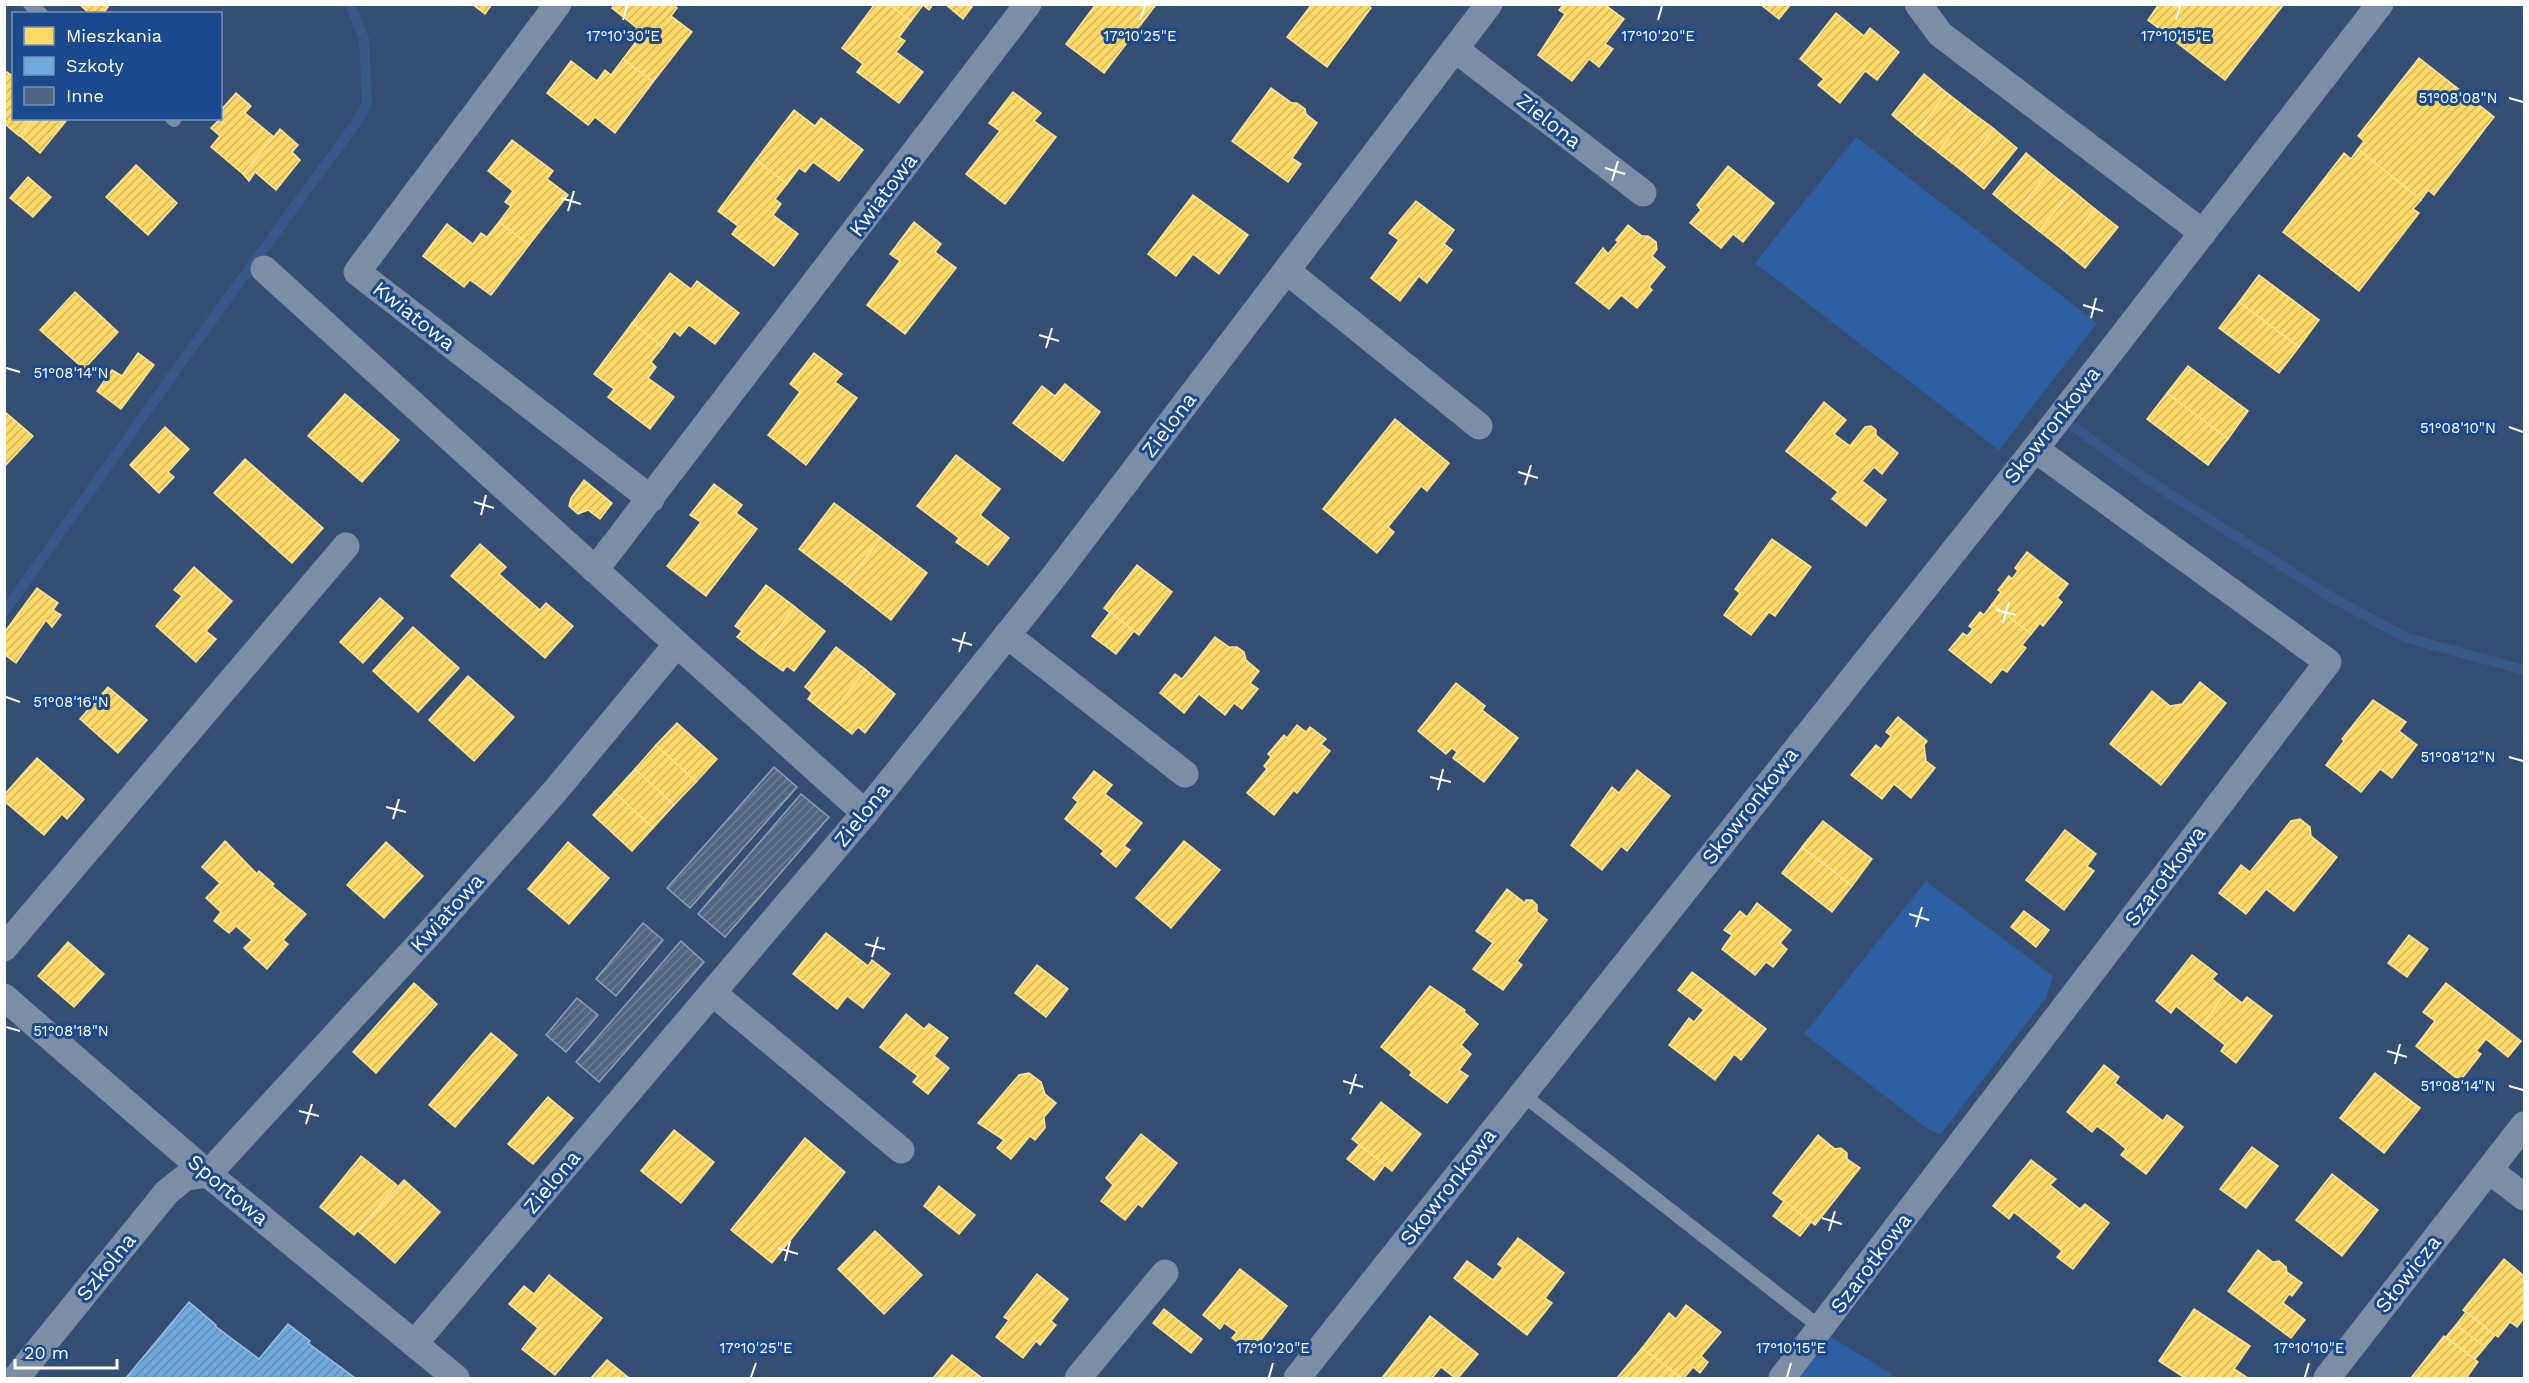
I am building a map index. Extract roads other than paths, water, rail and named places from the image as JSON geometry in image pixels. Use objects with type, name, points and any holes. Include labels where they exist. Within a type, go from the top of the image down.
[{"type":"street","name":"Kwiatowa","points":[[558,4],[357,272],[651,499]]},
{"type":"street","name":"Kwiatowa","points":[[595,570],[1028,4]]},
{"type":"street","name":"Zielona","points":[[414,1344],[865,813],[1007,635],[1287,272],[1489,4]]},
{"type":"street","name":"Skowronkowa","points":[[1297,1378],[2035,448],[2380,4]]},
{"type":"street","points":[[1919,5],[1940,34],[2203,233]]},
{"type":"street","name":"Zielona","points":[[1455,49],[1643,193]]},
{"type":"street","points":[[264,269],[865,813]]},
{"type":"street","points":[[1287,272],[1479,426]]},
{"type":"street","name":"Szarotkowa","points":[[1782,1378],[2328,662],[2035,448]]},
{"type":"street","points":[[4,948],[346,546]]},
{"type":"street","points":[[1007,635],[1185,774]]},
{"type":"street","name":"Kwiatowa","points":[[208,1174],[444,918],[556,790],[677,644]]},
{"type":"street","points":[[713,993],[901,1150]]},
{"type":"street","name":"Sportowa","points":[[4,997],[208,1174],[456,1378]]},
{"type":"street","name":"Słowicza","points":[[2327,1378],[2524,1125]]},
{"type":"street","points":[[2489,1170],[2524,1197]]},
{"type":"street","name":"Szkolna","points":[[16,1378],[167,1192],[186,1177],[208,1174]]},
{"type":"street","points":[[1078,1378],[1165,1273]]},
{"type":"lane","points":[[1522,1094],[1821,1328]]},
{"type":"waterway","points":[[4,612],[196,342],[358,120],[367,103],[364,39],[350,4]]},
{"type":"waterway","points":[[2075,428],[2145,478],[2329,596],[2407,638],[2524,670]]}]
